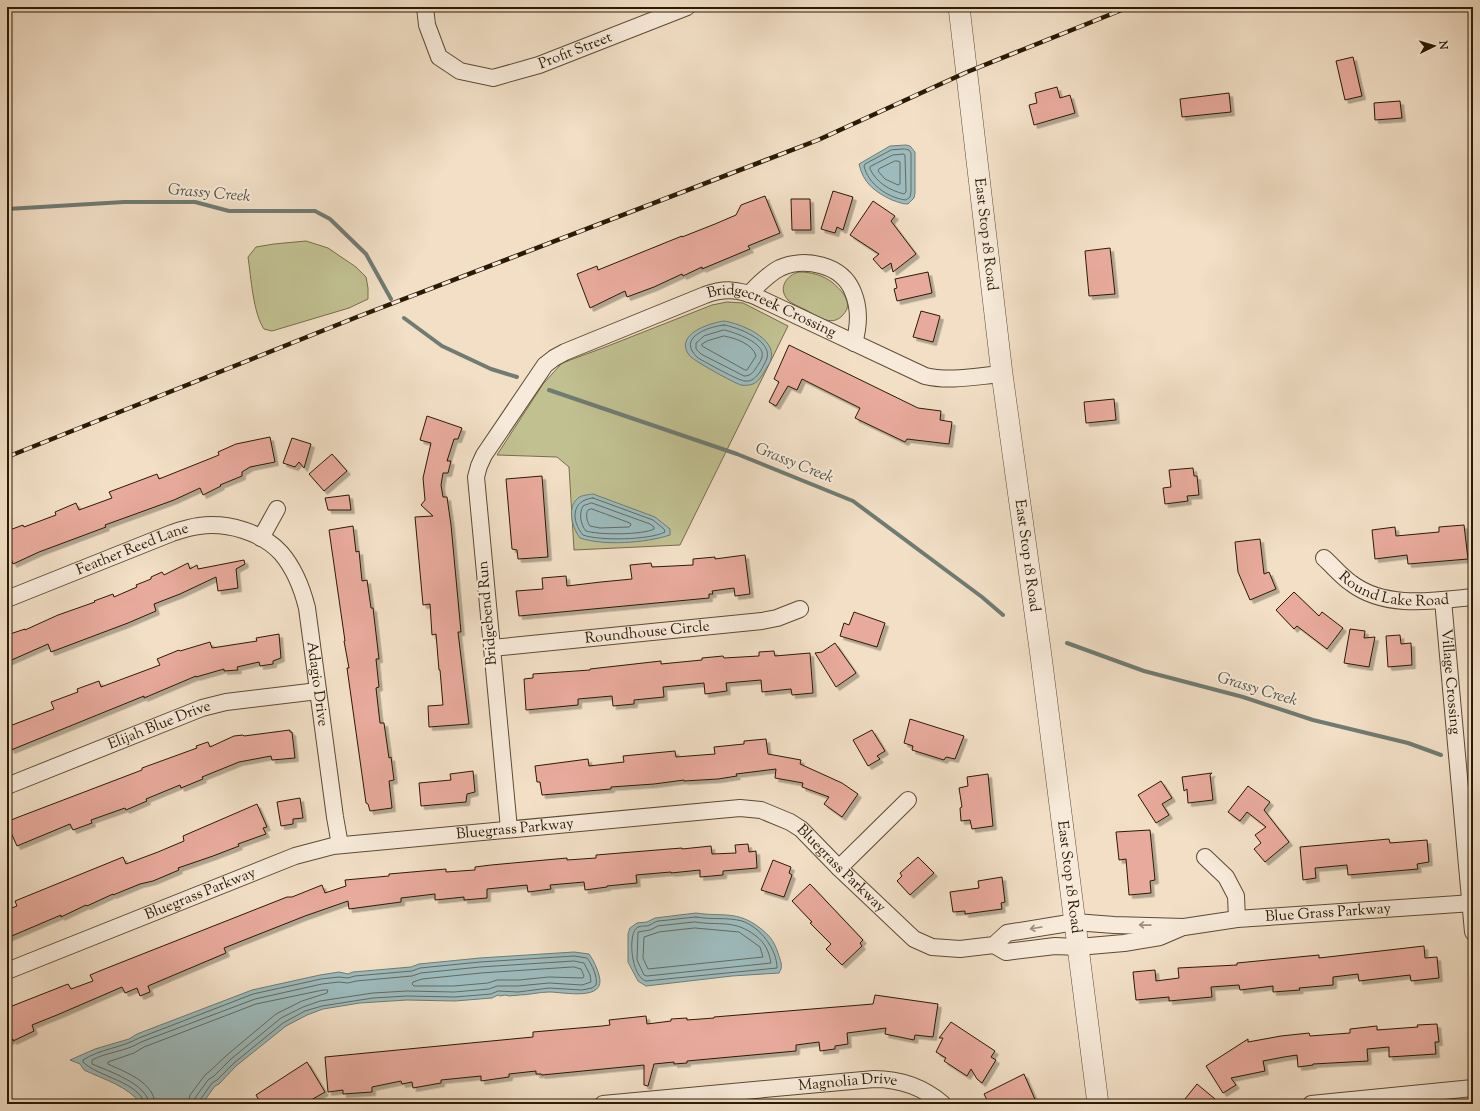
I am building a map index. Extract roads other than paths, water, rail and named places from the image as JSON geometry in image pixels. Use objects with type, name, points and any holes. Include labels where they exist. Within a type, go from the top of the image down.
[{"type":"street","name":"Profit Street","points":[[425,7],[427,25],[439,56],[460,71],[493,78],[539,65],[687,7]]},
{"type":"street","name":"East Stop 18 Road","points":[[959,7],[1002,374],[1038,633],[1098,1104]]},
{"type":"street","points":[[749,294],[768,276],[779,269],[804,263],[816,263],[829,268],[847,282],[853,291],[858,316],[858,328],[854,343]]},
{"type":"street","name":"Bridgecreek Crossing","points":[[545,365],[565,352],[705,295],[716,291],[726,290],[742,291],[749,294],[925,376],[936,378],[1002,374]]},
{"type":"street","name":"Bridgebend Run","points":[[509,829],[476,477],[484,455],[545,365]]},
{"type":"street","points":[[261,538],[277,508]]},
{"type":"street","name":"Feather Reed Lane","points":[[7,599],[188,528],[199,526],[227,526],[251,533],[261,538]]},
{"type":"street","name":"Adagio Drive","points":[[261,538],[281,553],[295,573],[304,595],[340,845]]},
{"type":"street","name":"Round Lake Road","points":[[1324,558],[1351,583],[1374,596],[1398,601],[1443,600],[1473,597]]},
{"type":"street","name":"Village Crossing","points":[[1443,600],[1473,932]]},
{"type":"street","name":"Roundhouse Circle","points":[[492,648],[762,621],[777,618],[800,609]]},
{"type":"street","name":"Elijah Blue Drive","points":[[7,786],[202,708],[226,702],[318,691]]},
{"type":"street","points":[[839,868],[908,800]]},
{"type":"street","name":"Bluegrass Parkway","points":[[7,971],[317,849],[340,845],[750,808],[761,810],[777,816],[801,829],[839,868],[914,939],[932,947],[960,949],[994,945],[1006,952],[1056,946],[1078,947]]},
{"type":"street","points":[[1205,857],[1226,877],[1236,896],[1237,919]]},
{"type":"street","name":"Blue Grass Parkway","points":[[1075,922],[1114,925],[1184,927],[1237,919],[1471,903]]},
{"type":"street","points":[[994,945],[1006,933],[1075,922]]},
{"type":"street","name":"Blue Grass Parkway","points":[[1078,947],[1124,943],[1160,937],[1184,927]]},
{"type":"street","name":"Magnolia Drive","points":[[603,1104],[881,1079],[899,1081],[918,1088],[929,1093],[943,1104]]},
{"type":"street","points":[[1311,1104],[1473,1088]]},
{"type":"water","points":[[890,146],[910,146],[915,152],[915,193],[914,198],[908,204],[892,200],[875,190],[863,177],[859,164]]},
{"type":"water","points":[[724,321],[747,328],[763,338],[768,344],[771,351],[771,361],[759,379],[753,384],[741,385],[722,376],[689,355],[686,348],[686,341],[690,336],[703,327]]},
{"type":"water","points":[[593,494],[655,517],[670,529],[670,535],[637,542],[612,543],[580,538],[573,525],[571,514],[573,504],[580,497]]},
{"type":"water","points":[[696,913],[736,916],[752,922],[773,942],[781,961],[779,973],[732,976],[646,986],[638,981],[628,962],[628,934],[630,928],[637,923],[647,922],[655,918]]},
{"type":"water","points":[[574,952],[589,954],[599,975],[600,983],[597,989],[583,994],[549,992],[510,996],[498,995],[492,998],[455,1001],[407,1000],[360,1003],[323,1009],[307,1015],[286,1026],[236,1066],[219,1084],[215,1086],[202,1104],[141,1104],[129,1092],[84,1070],[80,1064],[70,1060],[95,1049],[129,1039],[137,1034],[252,990],[320,975],[339,972],[348,974],[353,972],[411,967],[419,964],[480,958]]},
{"type":"waterway","name":"Grassy Creek","points":[[7,209],[124,202],[195,202],[229,211],[315,211],[330,219],[366,254],[391,299]]},
{"type":"waterway","name":"Grassy Creek","points":[[404,318],[442,346],[491,369],[517,377]]},
{"type":"waterway","name":"Grassy Creek","points":[[549,390],[737,454],[853,501],[982,597],[1003,615]]},
{"type":"waterway","name":"Grassy Creek","points":[[1067,643],[1144,671],[1243,697],[1313,720],[1408,743],[1441,755]]},
{"type":"railway","points":[[7,457],[357,317],[818,140],[967,72],[1129,7]]}]
